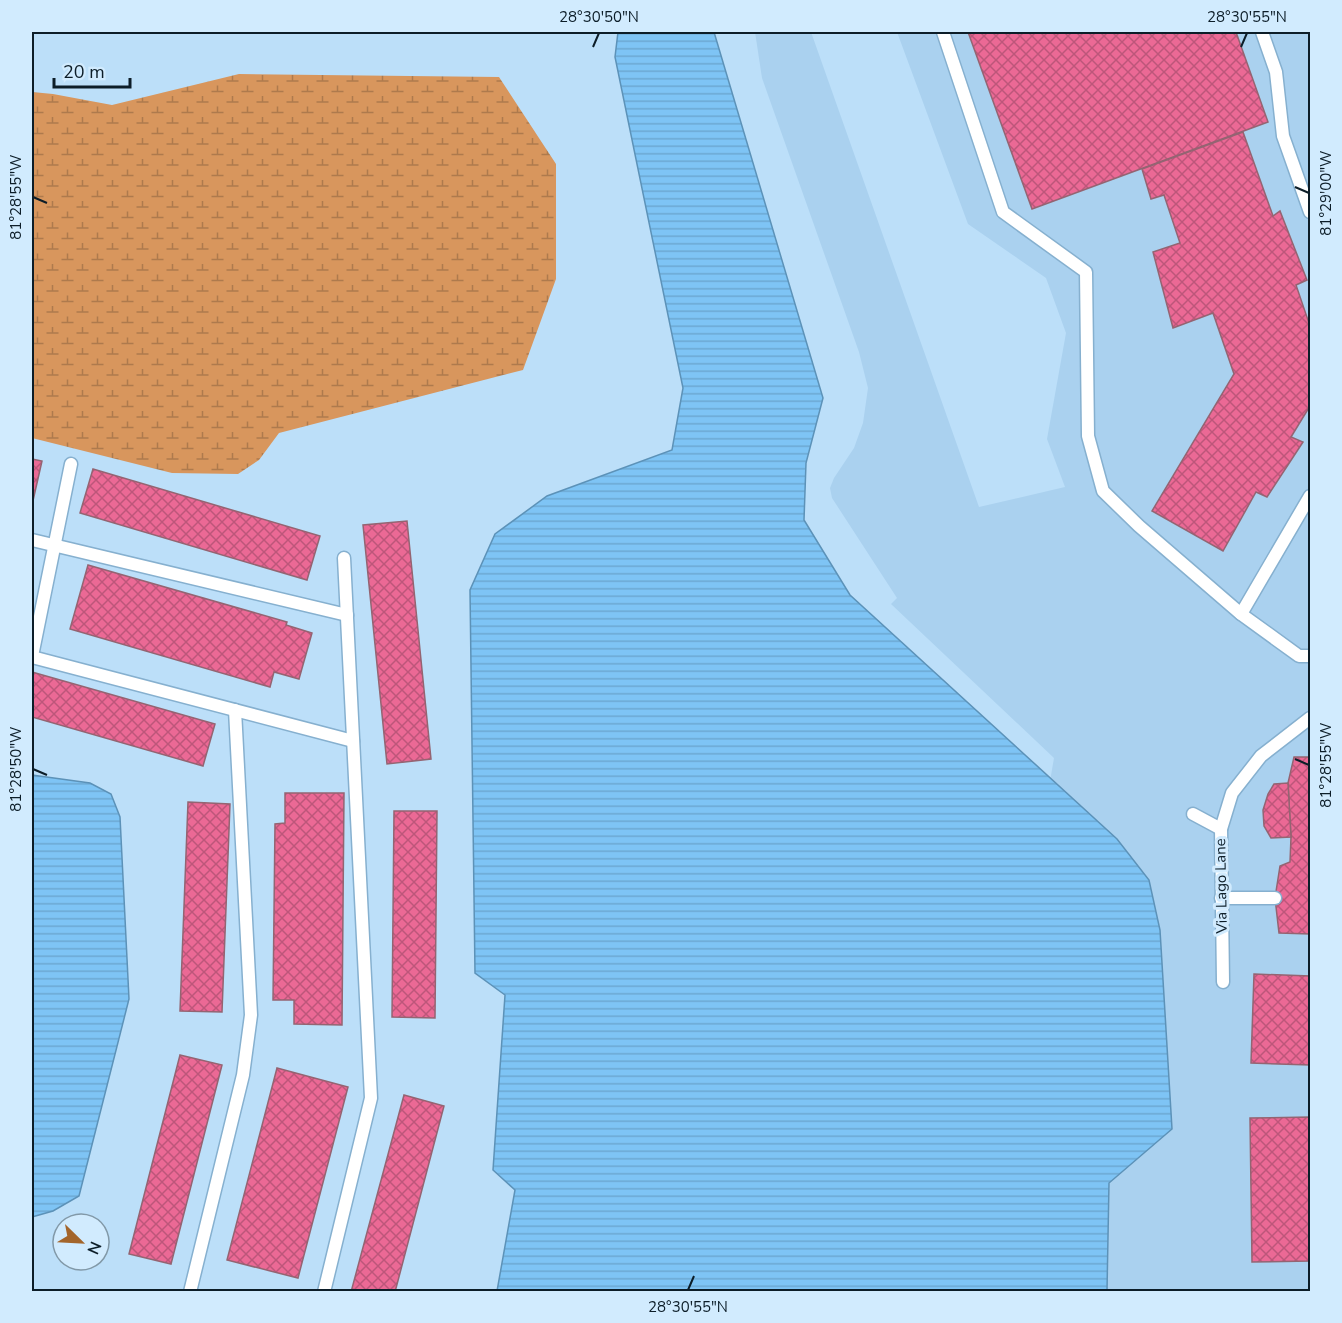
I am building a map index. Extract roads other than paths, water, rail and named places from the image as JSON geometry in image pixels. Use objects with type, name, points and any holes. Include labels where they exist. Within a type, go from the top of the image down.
[{"type":"lane","points":[[943,32],[1003,212],[1086,272],[1088,436],[1103,491],[1139,526],[1241,614],[1299,656],[1311,656]]},
{"type":"lane","points":[[1262,32],[1276,72],[1283,136],[1311,212]]},
{"type":"lane","points":[[71,464],[32,656],[353,741]]},
{"type":"lane","points":[[1241,614],[1311,496]]},
{"type":"lane","points":[[32,540],[347,615]]},
{"type":"lane","points":[[324,1292],[371,1098],[344,558]]},
{"type":"lane","points":[[190,1292],[243,1075],[251,1015],[235,711]]},
{"type":"lane","name":"Via Lago Lane","points":[[1223,982],[1221,829],[1232,793],[1261,756],[1311,718]]},
{"type":"lane","points":[[1193,814],[1221,829]]},
{"type":"lane","points":[[1221,898],[1275,898]]}]
